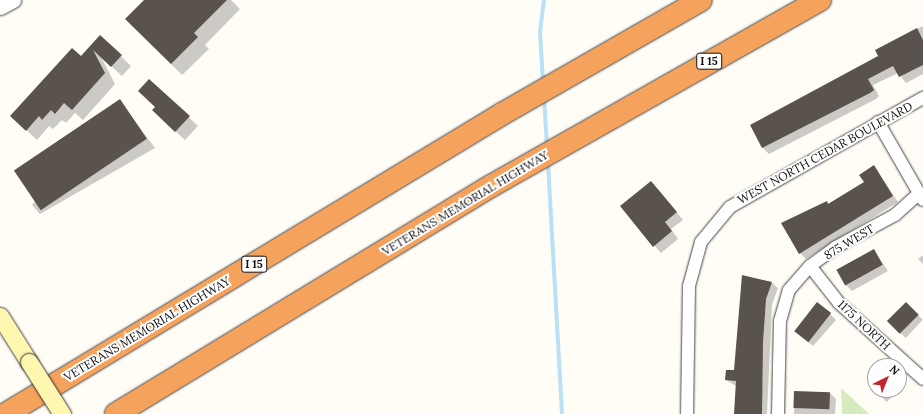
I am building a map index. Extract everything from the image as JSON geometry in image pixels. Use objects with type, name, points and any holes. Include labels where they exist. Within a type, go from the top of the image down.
[{"type":"highway","name":"VETERANS MEMORIAL HIGHWAY","points":[[6,414],[502,114],[701,0]]},
{"type":"highway","name":"VETERANS MEMORIAL HIGHWAY","points":[[116,414],[491,186],[820,0]]},
{"type":"main road","points":[[0,316],[62,414]]},
{"type":"street","points":[[0,7],[14,0]]},
{"type":"street","name":"WEST NORTH CEDAR BOULEVARD","points":[[687,414],[689,286],[701,242],[730,207],[878,122],[923,98]]},
{"type":"street","points":[[878,122],[920,198]]},
{"type":"street","name":"875 WEST","points":[[778,414],[780,321],[789,290],[810,266],[836,246],[896,215],[920,198]]},
{"type":"street","name":"1175 NORTH","points":[[810,266],[839,303],[923,379]]},
{"type":"green space","points":[[841,388],[869,414],[842,414]]},
{"type":"building","points":[[144,0],[227,0],[194,33],[198,37],[171,64],[125,19]]},
{"type":"building","points":[[917,28],[923,40],[923,65],[899,77],[893,66],[868,79],[874,90],[870,93],[762,148],[750,125],[878,56],[875,50]]},
{"type":"building","points":[[100,35],[122,55],[111,67],[93,50],[105,73],[72,110],[64,103],[55,114],[51,110],[42,120],[39,116],[26,131],[10,116],[72,48],[81,56]]},
{"type":"building","points":[[149,79],[190,116],[175,132],[152,110],[155,107],[138,91]]},
{"type":"building","points":[[120,99],[147,139],[41,210],[14,171]]},
{"type":"building","points":[[874,165],[893,196],[799,254],[781,223],[827,201],[828,204],[864,182],[859,175]]},
{"type":"building","points":[[651,181],[677,212],[665,222],[672,231],[653,247],[620,206]]},
{"type":"building","points":[[874,249],[883,265],[845,286],[836,270]]},
{"type":"building","points":[[742,275],[772,282],[766,299],[763,342],[762,414],[734,414],[736,381],[725,380],[726,370],[734,370]]},
{"type":"building","points":[[817,302],[831,313],[808,342],[794,331]]},
{"type":"building","points":[[906,302],[919,315],[900,334],[887,321]]},
{"type":"building","points":[[794,391],[830,392],[829,409],[793,408]]},
{"type":"waterway","points":[[543,82],[540,32],[544,0]]},
{"type":"waterway","points":[[544,97],[547,146]]},
{"type":"waterway","points":[[548,163],[562,414]]}]
